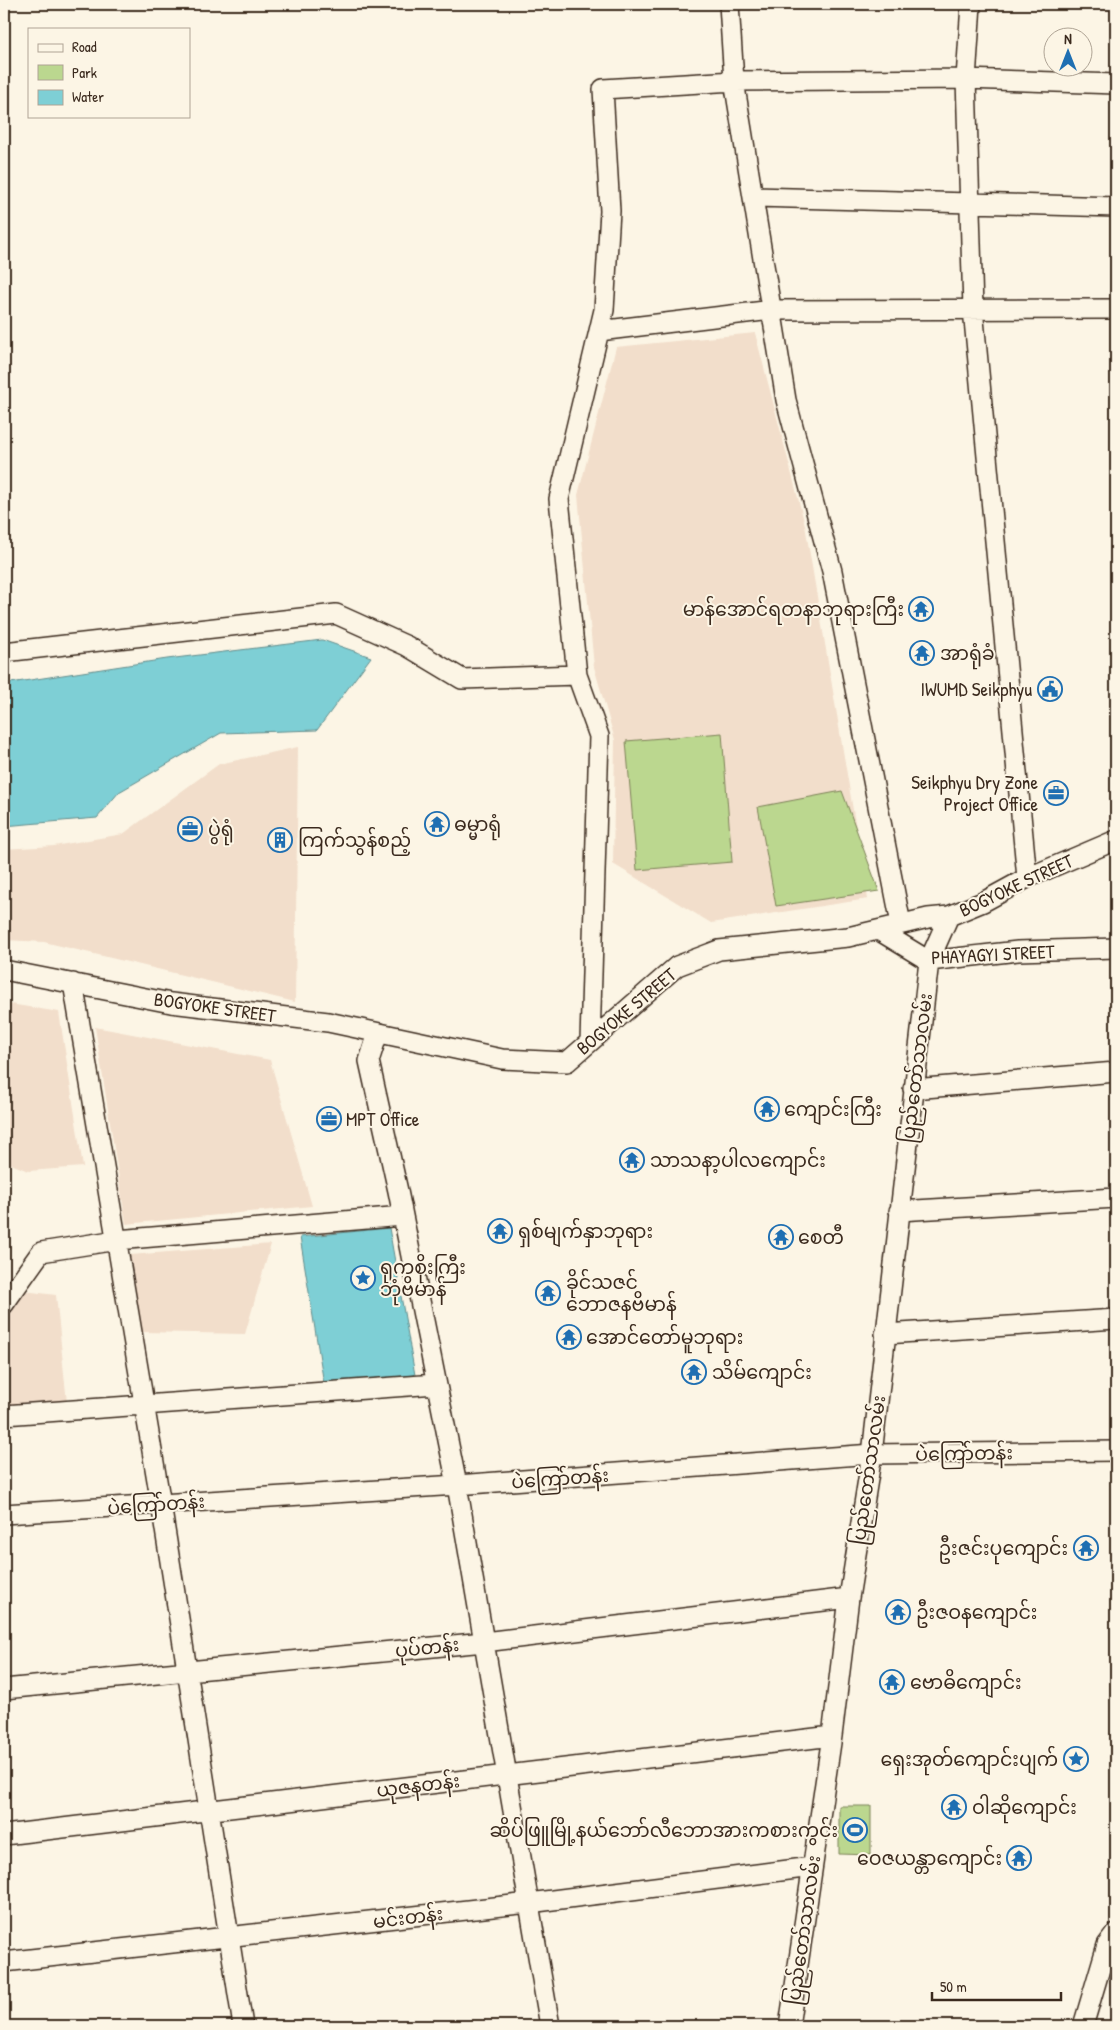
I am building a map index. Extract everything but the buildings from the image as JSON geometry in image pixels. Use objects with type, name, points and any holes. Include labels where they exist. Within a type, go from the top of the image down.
[{"type":"street","points":[[729,4],[734,81],[786,400],[832,571],[901,924]]},
{"type":"street","points":[[970,4],[966,79],[973,309],[1027,878]]},
{"type":"street","points":[[590,1042],[599,736],[578,675],[559,498],[604,310],[610,211],[603,89],[734,81],[966,79],[1116,84]]},
{"type":"street","points":[[753,197],[1116,207]]},
{"type":"street","points":[[599,331],[772,310],[1116,309]]},
{"type":"street","points":[[4,652],[336,614],[407,646],[462,679],[578,675]]},
{"type":"street","name":"BOGYOKE STREET","points":[[4,970],[171,1003],[328,1022],[502,1059],[566,1062],[676,966],[720,950],[848,936],[928,918],[949,916],[983,902],[1027,878],[1116,840]]},
{"type":"street","name":"ပြည်တော်သာလမ်း","points":[[789,2026],[832,1736],[849,1598],[872,1454],[929,961],[949,916]]},
{"type":"street","name":"PHAYAGYI STREET","points":[[878,930],[929,961],[1018,951],[1116,948]]},
{"type":"street","points":[[73,983],[145,1405],[243,2026]]},
{"type":"street","points":[[378,1032],[368,1061],[403,1216],[457,1485],[550,2026]]},
{"type":"street","points":[[913,1088],[1116,1072]]},
{"type":"street","points":[[899,1211],[1116,1198]]},
{"type":"street","points":[[4,1304],[41,1252],[116,1240],[403,1216]]},
{"type":"street","points":[[885,1334],[1116,1319]]},
{"type":"street","points":[[4,1415],[436,1384]]},
{"type":"street","name":"ပဲကြော်တန်း","points":[[4,1514],[457,1485],[872,1454],[1116,1451]]},
{"type":"street","name":"ပုပ်တန်း","points":[[4,1689],[484,1642],[849,1598]]},
{"type":"street","name":"ယုဇနတန်း","points":[[4,1835],[832,1736]]},
{"type":"street","name":"မင်းတန်း","points":[[4,1962],[529,1903],[812,1867]]},
{"type":"street","points":[[1083,2026],[1107,1945],[1116,1933]]},
{"type":"shaded area","points":[[755,333],[805,525],[868,899],[711,923],[613,864],[615,740],[594,667],[578,495],[616,347]]},
{"type":"shaded area","points":[[298,747],[295,1002],[44,942],[4,940],[4,849],[54,846],[123,834],[219,764]]},
{"type":"shaded area","points":[[4,1003],[59,1012],[83,1167],[28,1171],[4,1161]]},
{"type":"shaded area","points":[[95,1027],[270,1060],[312,1206],[126,1224]]},
{"type":"shaded area","points":[[271,1244],[245,1334],[142,1332],[130,1255]]},
{"type":"shaded area","points":[[24,1291],[56,1295],[67,1403],[4,1409],[4,1325]]},
{"type":"green space","points":[[722,733],[732,862],[637,870],[626,741]]},
{"type":"green space","points":[[842,791],[879,891],[776,906],[758,807]]},
{"type":"green space","name":"ဆိပ်ဖြူမြို့နယ်ဘော်လီဘောအားကစားကွင်း","points":[[839,1806],[871,1806],[871,1855],[839,1854]]},
{"type":"water","points":[[322,640],[371,657],[317,730],[221,733],[119,792],[97,818],[4,826],[4,684],[167,659]]},
{"type":"water","points":[[389,1228],[415,1375],[324,1384],[300,1237]]},
{"type":"place","name":"မာန်အောင်ရတနာဘုရားကြီး","points":[[921,609]]},
{"type":"place","name":"အာရုံခံ","points":[[922,653]]},
{"type":"place","name":"IWUMD Seikphyu","points":[[1050,689]]},
{"type":"place","name":"Seikphyu Dry Zone Project Office","points":[[1056,793]]},
{"type":"place","name":"ဓမ္မာရုံ","points":[[437,824]]},
{"type":"place","name":"ပွဲရုံ","points":[[190,829]]},
{"type":"place","name":"ကြက်သွန်စည့်","points":[[280,840]]},
{"type":"place","name":"ကျောင်းကြီး","points":[[767,1109]]},
{"type":"place","name":"MPT Office","points":[[329,1119]]},
{"type":"place","name":"သာသနာ့ပါလကျောင်း","points":[[632,1160]]},
{"type":"place","name":"ရှစ်မျက်နှာဘုရား","points":[[500,1231]]},
{"type":"place","name":"စေတီ","points":[[781,1237]]},
{"type":"place","name":"ရုက္ခစိုးကြီး ဘုံဗိမာန်","points":[[363,1278]]},
{"type":"place","name":"ခိုင်သဇင် ဘောဇနဗိမာန်","points":[[548,1293]]},
{"type":"place","name":"အောင်တော်မူဘုရား","points":[[569,1337]]},
{"type":"place","name":"သိမ်ကျောင်း","points":[[694,1372]]},
{"type":"place","name":"ဦးဇင်းပုကျောင်း","points":[[1086,1548]]},
{"type":"place","name":"ဦးဇဝနကျောင်း","points":[[898,1612]]},
{"type":"place","name":"ဗောဓိကျောင်း","points":[[892,1682]]},
{"type":"place","name":"ရှေးအုတ်ကျောင်းပျက်","points":[[1076,1759]]},
{"type":"place","name":"ဝါဆိုကျောင်း","points":[[954,1807]]},
{"type":"place","name":"ဆိပ်ဖြူမြို့နယ်ဘော်လီဘောအားကစားကွင်း","points":[[855,1830]]},
{"type":"place","name":"ဝေဇယန္တာကျောင်း","points":[[1019,1858]]}]
